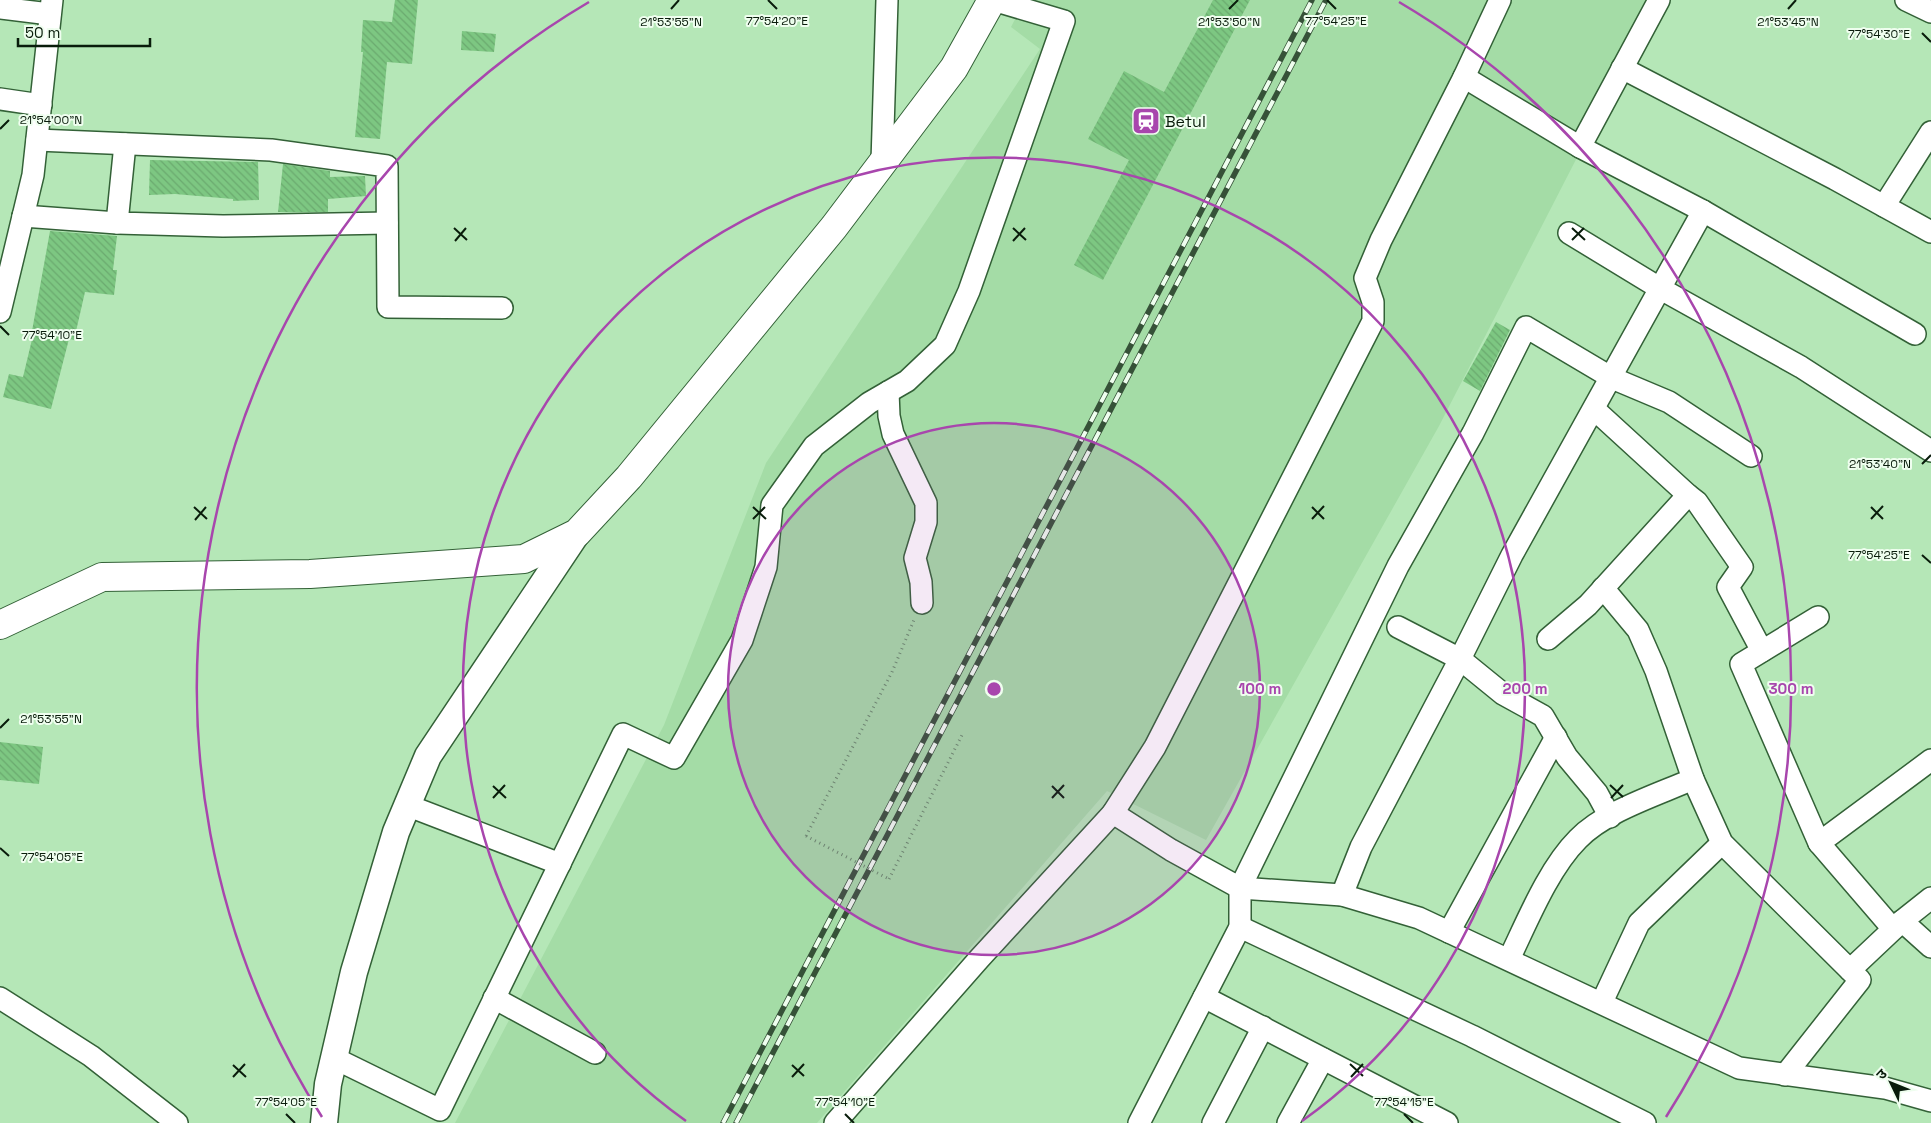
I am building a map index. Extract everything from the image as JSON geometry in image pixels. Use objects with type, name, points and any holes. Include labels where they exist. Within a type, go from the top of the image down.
[{"type":"main road","points":[[0,625],[102,577],[310,574],[524,559],[577,533],[629,477],[834,227],[954,68],[993,0]]},
{"type":"street","points":[[882,162],[887,0]]},
{"type":"street","points":[[334,1058],[440,1110],[623,734],[674,758],[742,640],[766,567],[772,505],[814,446],[869,403],[907,382],[946,345],[969,290],[1064,21],[993,0]]},
{"type":"street","points":[[835,1123],[979,960],[1113,813],[1156,747],[1373,322],[1373,302],[1365,278],[1381,240],[1464,77],[1500,0]]},
{"type":"street","points":[[1580,147],[1659,0]]},
{"type":"street","points":[[1906,0],[1931,12]]},
{"type":"street","points":[[0,8],[51,7],[33,175],[0,312]]},
{"type":"street","points":[[1622,68],[1931,232]]},
{"type":"street","points":[[1464,77],[1580,147],[1704,211],[1915,334]]},
{"type":"street","points":[[0,99],[40,105]]},
{"type":"street","points":[[1884,206],[1931,132]]},
{"type":"street","points":[[37,140],[271,150],[387,166],[388,307],[502,308]]},
{"type":"street","points":[[117,223],[125,144]]},
{"type":"street","points":[[1342,895],[1361,846],[1460,659],[1512,555],[1704,211]]},
{"type":"street","points":[[23,216],[117,223],[223,226],[387,223]]},
{"type":"street","points":[[1569,233],[1661,289],[1801,367],[1931,451]]},
{"type":"street","points":[[1139,1123],[1240,927],[1240,888],[1398,566],[1473,433],[1526,327],[1612,378],[1669,402],[1751,456]]},
{"type":"street","points":[[888,392],[889,416],[893,434],[926,503],[926,522],[915,558],[922,604]]},
{"type":"street","points":[[1594,409],[1697,502],[1742,567],[1728,588],[1762,651]]},
{"type":"street","points":[[1548,639],[1588,605],[1688,495]]},
{"type":"street","points":[[324,1123],[334,1058],[357,963],[396,832],[409,806],[428,756],[577,533]]},
{"type":"street","points":[[1603,588],[1638,630],[1656,671],[1693,779],[1722,843],[1860,980],[1785,1075]]},
{"type":"street","points":[[1818,617],[1741,664],[1819,842],[1897,925],[1931,947]]},
{"type":"street","points":[[1398,626],[1460,659],[1503,694],[1543,716],[1567,757],[1597,793],[1610,816]]},
{"type":"street","points":[[1449,932],[1556,738]]},
{"type":"street","points":[[1819,842],[1931,760]]},
{"type":"street","points":[[1509,959],[1541,893],[1578,839],[1610,816],[1693,779]]},
{"type":"street","points":[[409,806],[560,864]]},
{"type":"street","points":[[1113,813],[1171,850],[1240,888],[1342,895],[1419,918],[1602,1002],[1738,1068],[1928,1096]]},
{"type":"street","points":[[1602,1002],[1639,923],[1722,843]]},
{"type":"street","points":[[1850,970],[1897,925],[1931,898]]},
{"type":"street","points":[[1240,927],[1472,1036],[1645,1123]]},
{"type":"street","points":[[1204,997],[1447,1123]]},
{"type":"street","points":[[0,998],[91,1056],[177,1123]]},
{"type":"street","points":[[494,998],[595,1053]]},
{"type":"street","points":[[1213,1123],[1263,1027]]},
{"type":"street","points":[[1288,1123],[1323,1059]]},
{"type":"path","points":[[922,604],[892,672],[806,836],[889,879],[963,733]]},
{"type":"shaded area","points":[[1025,0],[1658,0],[1439,426],[1206,840],[1107,791],[817,1123],[455,1123],[664,725],[766,463],[1040,49],[1011,27]]},
{"type":"building","points":[[395,0],[418,0],[412,64],[387,62],[380,139],[355,137],[363,52],[361,52],[363,20],[392,22]]},
{"type":"building","points":[[1213,0],[1250,0],[1103,280],[1074,265],[1129,160],[1088,139],[1124,71],[1164,92]]},
{"type":"building","points":[[462,31],[496,34],[494,52],[461,50]]},
{"type":"building","points":[[150,160],[258,162],[259,200],[233,201],[233,199],[175,194],[149,195]]},
{"type":"building","points":[[283,164],[330,171],[330,177],[365,176],[366,196],[328,199],[328,212],[278,212]]},
{"type":"building","points":[[50,231],[117,236],[113,270],[117,270],[114,295],[85,292],[74,340],[69,339],[51,409],[3,397],[9,374],[23,377],[34,331],[32,331]]},
{"type":"building","points":[[1496,322],[1510,330],[1480,391],[1463,381]]},
{"type":"building","points":[[0,742],[43,747],[39,784],[0,780]]},
{"type":"railway","points":[[723,1123],[1312,0]]},
{"type":"railway","points":[[736,1123],[1326,0]]},
{"type":"place","name":"Betul","points":[[1146,121]]}]
